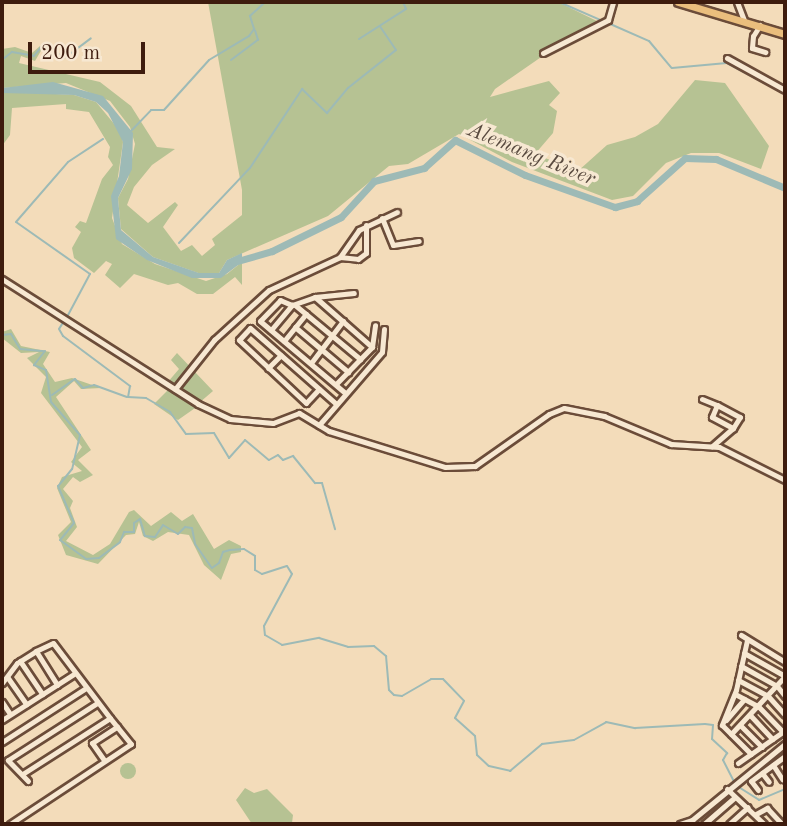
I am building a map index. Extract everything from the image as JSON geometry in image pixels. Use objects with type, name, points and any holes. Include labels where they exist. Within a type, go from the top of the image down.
[{"type":"main road","points":[[678,2],[785,34]]},
{"type":"street","points":[[543,53],[608,20],[613,2]]},
{"type":"street","points":[[737,2],[744,20]]},
{"type":"street","points":[[760,26],[753,36],[752,47],[765,52]]},
{"type":"street","points":[[727,58],[785,90]]},
{"type":"street","points":[[175,389],[214,340],[267,292],[340,257],[366,225],[397,212]]},
{"type":"street","points":[[382,218],[393,245],[419,241]]},
{"type":"street","points":[[340,257],[358,259],[366,253],[366,225]]},
{"type":"street","points":[[2,279],[175,389],[230,419],[273,423],[299,412],[319,425],[412,460],[445,467],[475,466],[549,414],[564,408],[604,416],[671,444],[712,446],[785,480]]},
{"type":"street","points":[[271,330],[293,305],[315,297],[354,293]]},
{"type":"street","points":[[315,297],[372,347]]},
{"type":"street","points":[[344,392],[260,321],[280,300],[306,314],[360,359]]},
{"type":"street","points":[[284,341],[306,314]]},
{"type":"street","points":[[311,362],[343,321]]},
{"type":"street","points":[[336,384],[372,347],[375,326]]},
{"type":"street","points":[[295,327],[348,372]]},
{"type":"street","points":[[319,389],[306,403],[239,340],[250,328],[335,402]]},
{"type":"street","points":[[319,425],[335,402],[382,352],[384,329]]},
{"type":"street","points":[[268,369],[281,355]]},
{"type":"street","points":[[702,399],[740,417],[733,428],[712,446]]},
{"type":"street","points":[[717,405],[712,417],[733,428]]},
{"type":"street","points":[[741,635],[785,662]]},
{"type":"street","points":[[722,725],[735,694],[747,640]]},
{"type":"street","points":[[2,683],[20,661],[53,643],[74,674],[131,744],[10,824]]},
{"type":"street","points":[[36,651],[57,685]]},
{"type":"street","points":[[731,734],[785,676],[744,653]]},
{"type":"street","points":[[65,660],[72,656]]},
{"type":"street","points":[[20,661],[42,694]]},
{"type":"street","points":[[741,667],[777,686],[785,696]]},
{"type":"street","points":[[2,720],[74,674]]},
{"type":"street","points":[[8,678],[26,704]]},
{"type":"street","points":[[738,680],[768,696],[785,715]]},
{"type":"street","points":[[2,742],[86,688]]},
{"type":"street","points":[[735,694],[758,706],[784,731],[738,763]]},
{"type":"street","points":[[722,725],[744,699]]},
{"type":"street","points":[[2,702],[10,715]]},
{"type":"street","points":[[8,760],[97,703]]},
{"type":"street","points":[[750,715],[772,740]]},
{"type":"street","points":[[24,773],[110,718]]},
{"type":"street","points":[[722,725],[751,754]]},
{"type":"street","points":[[740,725],[762,747]]},
{"type":"street","points":[[104,760],[92,743],[117,727]]},
{"type":"street","points":[[680,824],[692,820],[740,777],[785,744]]},
{"type":"street","points":[[2,756],[24,773],[29,781]]},
{"type":"street","points":[[758,790],[751,780],[785,758]]},
{"type":"street","points":[[39,763],[44,772]]},
{"type":"street","points":[[773,765],[782,779]]},
{"type":"street","points":[[762,773],[769,782]]},
{"type":"street","points":[[727,789],[764,824]]},
{"type":"street","points":[[704,824],[734,798]]},
{"type":"street","points":[[729,824],[748,807]]},
{"type":"street","points":[[756,814],[767,808],[782,824]]},
{"type":"street","points":[[738,817],[744,824]]},
{"type":"green space","points":[[208,2],[558,2],[603,24],[573,35],[495,89],[490,97],[549,81],[560,93],[549,105],[557,111],[553,133],[535,154],[578,171],[607,145],[635,137],[658,124],[695,80],[725,83],[769,146],[761,169],[719,153],[691,153],[666,163],[633,196],[612,200],[512,162],[459,134],[408,164],[389,166],[328,216],[227,260],[219,273],[204,275],[153,257],[121,229],[118,198],[128,179],[135,144],[130,127],[110,101],[66,83],[2,88],[2,49],[15,47],[32,53],[40,46],[64,56],[69,52],[71,55],[64,59],[42,49],[35,61],[21,56],[19,63],[100,82],[131,106],[157,147],[175,149],[152,165],[134,187],[127,205],[148,223],[175,202],[178,205],[163,227],[181,251],[192,245],[202,256],[215,245],[212,239],[242,215],[242,190]]},
{"type":"green space","points":[[2,93],[74,95],[96,102],[120,131],[123,142],[112,218],[122,244],[155,264],[206,281],[227,274],[242,262],[242,285],[235,277],[213,294],[197,294],[178,283],[168,285],[134,274],[120,288],[105,275],[112,264],[106,261],[94,273],[74,258],[72,248],[81,232],[75,227],[80,221],[86,223],[102,179],[113,165],[108,157],[110,147],[89,112],[66,109],[66,104],[12,108],[10,135],[2,146]]},
{"type":"green space","points":[[11,329],[21,346],[50,352],[43,364],[55,382],[72,378],[101,388],[81,389],[74,381],[56,397],[91,450],[78,460],[93,475],[80,482],[73,477],[63,489],[73,501],[70,508],[77,527],[66,541],[93,555],[110,544],[129,512],[134,510],[151,526],[171,512],[182,521],[193,514],[214,549],[229,540],[241,546],[241,552],[231,554],[221,580],[204,565],[189,535],[168,532],[153,541],[143,536],[139,522],[135,534],[126,535],[98,564],[66,555],[58,535],[71,522],[57,488],[62,477],[82,471],[71,462],[82,447],[41,393],[46,377],[27,358],[39,352],[21,353],[2,338],[2,332]]},
{"type":"green space","points":[[177,353],[213,391],[199,403],[167,383],[179,369],[171,360]]},
{"type":"green space","points":[[170,388],[198,406],[178,420],[173,417],[154,404]]},
{"type":"green space","points":[[128,763],[134,765],[134,777],[128,779],[122,777],[120,771],[122,765]]},
{"type":"green space","points":[[245,788],[254,793],[267,789],[293,815],[292,823],[252,824],[236,800]]},
{"type":"water","points":[[53,82],[103,96],[133,133],[132,169],[118,198],[121,230],[153,257],[199,273],[219,273],[227,260],[242,253],[242,262],[221,278],[192,278],[147,260],[116,239],[111,196],[119,176],[123,142],[108,113],[96,102],[74,95],[2,93],[2,88]]},
{"type":"waterway","points":[[131,131],[151,110],[164,110],[209,60],[249,36],[254,29],[250,16],[265,2]]},
{"type":"waterway","points":[[359,39],[406,9],[403,2]]},
{"type":"waterway","points":[[559,2],[603,21]]},
{"type":"waterway","points":[[608,23],[649,41],[672,68],[727,63],[785,94]]},
{"type":"waterway","points":[[179,243],[250,168],[302,89],[327,113],[348,88],[396,50],[380,26]]},
{"type":"waterway","points":[[231,60],[258,40],[255,30]]},
{"type":"waterway","points":[[2,60],[12,52],[34,56],[41,47],[66,57],[91,38]]},
{"type":"waterway","points":[[67,317],[90,274],[16,222],[68,162],[103,139]]},
{"type":"waterway","name":"Alemang River","points":[[234,262],[272,251],[341,217],[374,181],[424,168],[455,140],[525,175],[615,207],[637,201],[685,158],[716,159],[785,188]]},
{"type":"waterway","points":[[2,282],[63,321]]},
{"type":"waterway","points":[[64,321],[59,329],[63,336],[130,386],[128,397],[146,398],[170,412],[186,434],[214,433],[229,458],[245,440],[269,460],[278,455],[283,460],[293,456],[315,483],[322,483],[335,529]]},
{"type":"waterway","points":[[2,335],[11,334],[20,349],[45,351],[34,365],[46,370],[51,402],[80,435],[72,469],[58,486],[74,523],[60,540],[86,559],[99,558],[120,542],[124,532],[134,532],[134,523],[140,519],[145,536],[155,537],[163,525],[178,534],[185,527],[192,528],[195,544],[212,568],[219,563],[223,552],[244,549],[255,556],[255,570],[262,574],[287,566],[292,574],[264,626],[265,635],[282,645],[319,638],[348,647],[374,646],[386,656],[389,690],[394,695],[402,696],[431,679],[443,679],[464,701],[455,718],[475,736],[477,755],[489,766],[510,771],[542,744],[574,740],[606,722],[635,728],[705,724],[713,725],[712,739],[727,753],[723,760],[734,782]]},
{"type":"waterway","points":[[52,395],[75,379],[83,388],[94,385],[127,397]]},
{"type":"waterway","points":[[737,786],[759,800],[785,789]]}]
